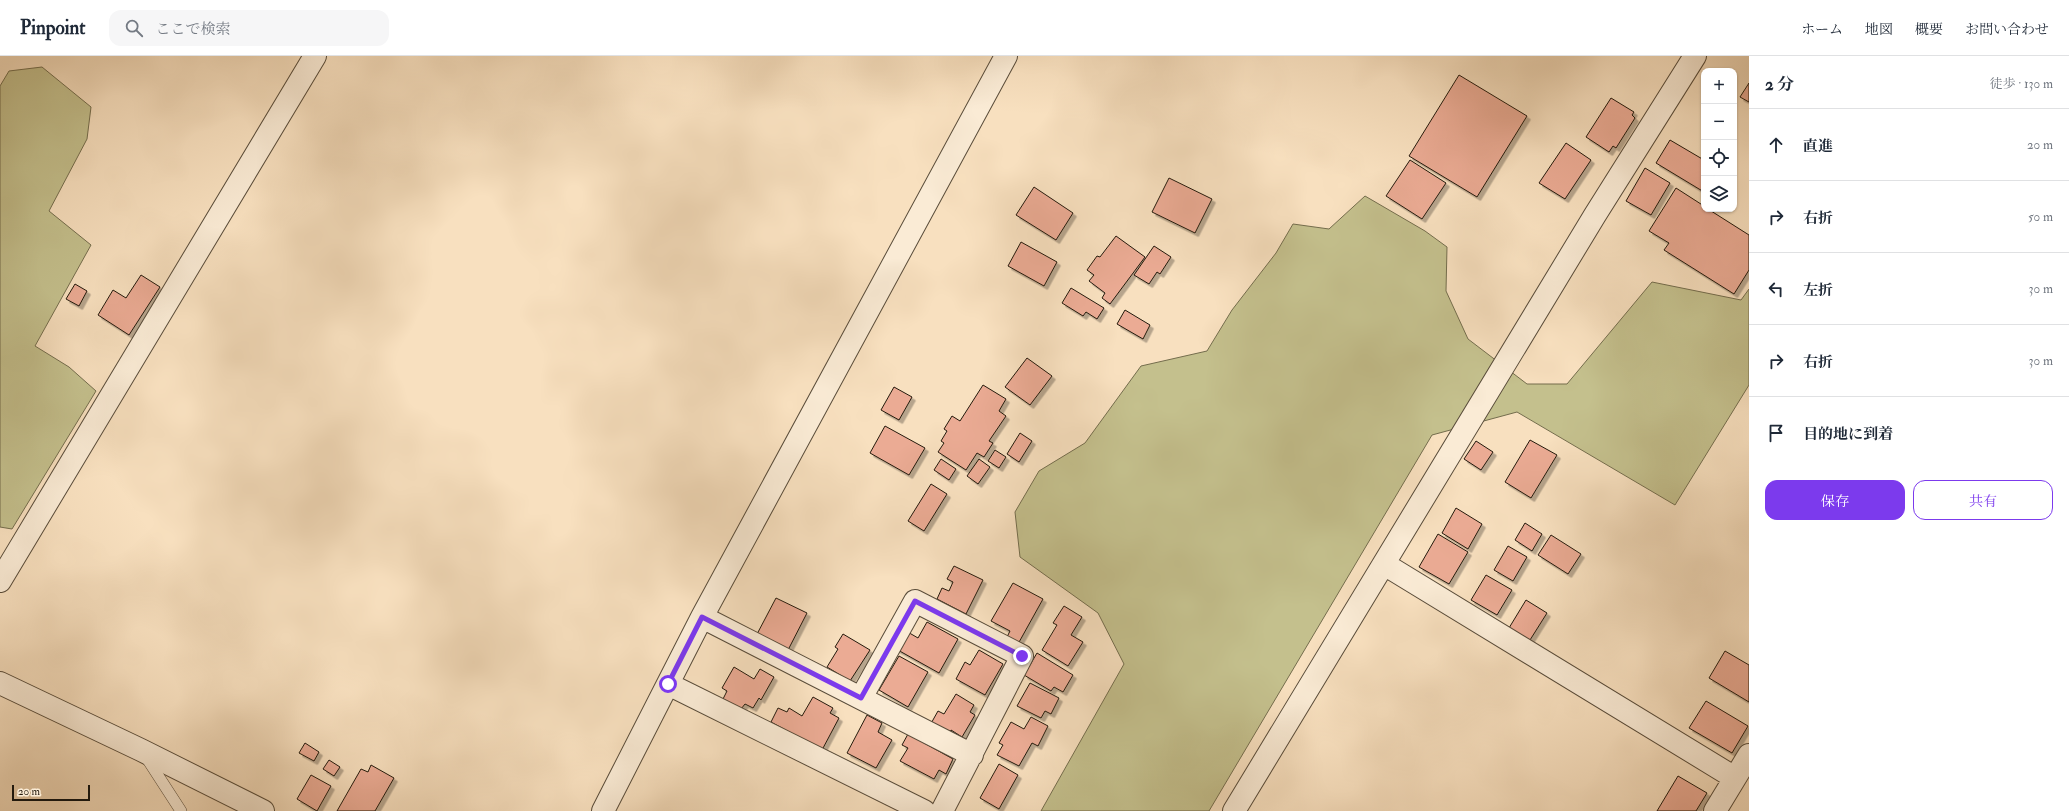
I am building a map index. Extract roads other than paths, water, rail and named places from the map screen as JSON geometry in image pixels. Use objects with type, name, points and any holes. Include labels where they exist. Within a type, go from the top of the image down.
[{"type":"street","points":[[0,581],[315,56]]},
{"type":"street","points":[[602,811],[702,617],[1006,56]]},
{"type":"street","points":[[1234,811],[1595,215],[1695,56]]},
{"type":"street","points":[[1384,564],[1736,778]]},
{"type":"street","points":[[861,698],[915,601],[1022,656],[942,811]]},
{"type":"street","points":[[702,617],[972,755]]},
{"type":"street","points":[[0,683],[141,750],[263,811]]},
{"type":"street","points":[[668,684],[924,811]]},
{"type":"street","points":[[1715,811],[1749,756]]},
{"type":"lane","points":[[141,750],[180,811]]}]
